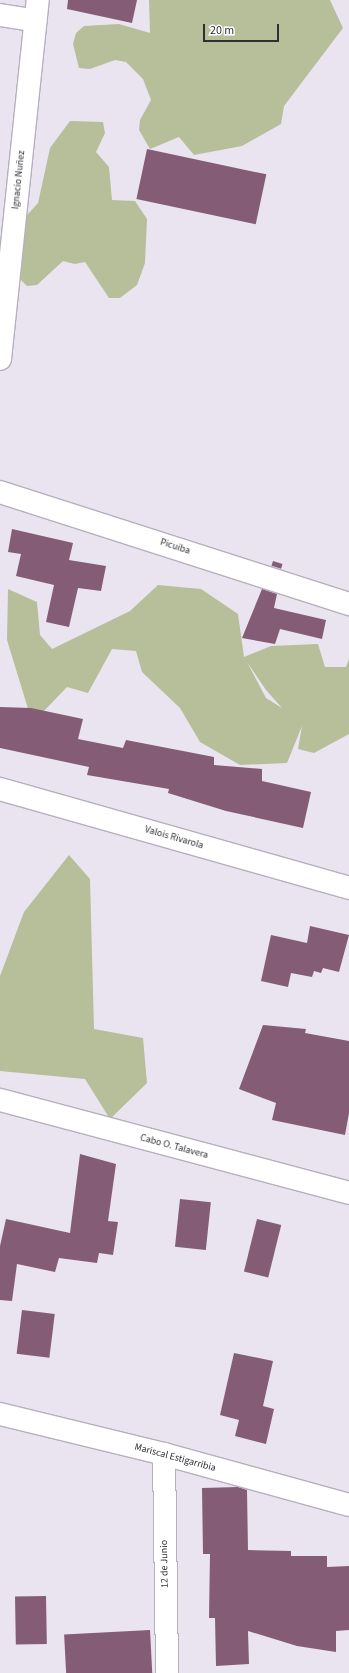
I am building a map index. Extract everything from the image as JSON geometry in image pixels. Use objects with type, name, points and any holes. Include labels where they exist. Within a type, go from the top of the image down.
[{"type":"street","points":[[0,15],[37,10]]},
{"type":"street","name":"Ignacio Nuñez","points":[[0,359],[2,314],[37,10]]},
{"type":"street","name":"Picuiba","points":[[0,492],[349,604]]},
{"type":"street","name":"Valois Rivarola","points":[[0,789],[349,888]]},
{"type":"street","name":"Cabo O. Talavera","points":[[0,1100],[349,1193]]},
{"type":"street","name":"Mariscal Estigarribia","points":[[0,1414],[164,1454],[349,1505]]},
{"type":"street","name":"12 de Junio","points":[[164,1454],[167,1673]]},
{"type":"green space","points":[[149,0],[330,0],[343,28],[284,106],[281,124],[242,146],[194,155],[179,137],[150,149],[139,130],[140,120],[151,100],[143,79],[126,62],[115,60],[90,69],[79,68],[73,44],[76,33],[84,26],[119,24],[150,33]]},
{"type":"green space","points":[[70,121],[103,122],[105,133],[96,152],[109,167],[112,200],[135,201],[147,219],[145,263],[137,285],[120,298],[109,298],[85,262],[75,264],[63,261],[37,285],[27,286],[18,277],[13,231],[38,203],[50,148]]},
{"type":"green space","points":[[158,585],[201,589],[238,614],[244,657],[271,646],[318,644],[325,667],[346,667],[349,659],[349,734],[314,753],[298,749],[302,726],[287,763],[240,765],[200,742],[180,708],[142,672],[136,651],[112,649],[88,693],[67,687],[42,713],[29,712],[7,640],[8,589],[37,602],[40,635],[52,649],[130,611]],"holes":[[[247,662],[266,690],[282,708],[266,698]]]},
{"type":"green space","points":[[69,855],[90,879],[94,1029],[143,1038],[147,1083],[110,1119],[85,1079],[0,1071],[0,976],[24,912]]},
{"type":"building","points":[[68,0],[137,0],[132,23],[67,9]]},
{"type":"building","points":[[147,149],[266,174],[256,224],[136,199]]},
{"type":"building","points":[[12,529],[73,543],[69,560],[106,566],[101,591],[78,588],[69,627],[46,622],[54,585],[16,576],[21,554],[8,552]]},
{"type":"building","points":[[273,561],[283,564],[281,569],[272,566]]},
{"type":"building","points":[[262,589],[277,594],[274,608],[326,620],[322,639],[280,629],[275,644],[242,638]]},
{"type":"building","points":[[0,707],[31,708],[83,719],[78,739],[123,748],[126,740],[214,757],[214,765],[262,769],[262,781],[311,792],[303,828],[226,811],[168,793],[169,789],[87,775],[89,767],[0,748]]},
{"type":"building","points":[[310,926],[349,935],[339,972],[323,968],[321,973],[314,971],[312,977],[291,973],[288,987],[261,981],[271,935],[307,943]]},
{"type":"building","points":[[263,1025],[306,1029],[305,1033],[349,1041],[349,1113],[345,1135],[272,1120],[276,1103],[239,1089]]},
{"type":"building","points":[[80,1154],[116,1164],[108,1221],[118,1222],[113,1255],[99,1253],[97,1263],[59,1258],[55,1272],[17,1264],[12,1301],[0,1300],[0,1246],[6,1219],[70,1233]]},
{"type":"building","points":[[180,1199],[211,1202],[206,1250],[175,1247]]},
{"type":"building","points":[[257,1219],[281,1225],[268,1277],[244,1271]]},
{"type":"building","points":[[22,1310],[55,1314],[49,1358],[17,1354]]},
{"type":"building","points":[[234,1353],[273,1361],[263,1406],[274,1409],[266,1444],[235,1436],[239,1420],[220,1415]]},
{"type":"building","points":[[238,1487],[247,1490],[248,1550],[291,1551],[291,1556],[327,1556],[327,1567],[349,1566],[349,1630],[336,1631],[336,1652],[297,1646],[248,1631],[249,1664],[216,1666],[215,1618],[209,1618],[210,1554],[203,1554],[202,1488]]},
{"type":"building","points":[[46,1596],[47,1644],[16,1645],[15,1597]]},
{"type":"building","points":[[150,1630],[152,1673],[66,1673],[64,1635]]}]
